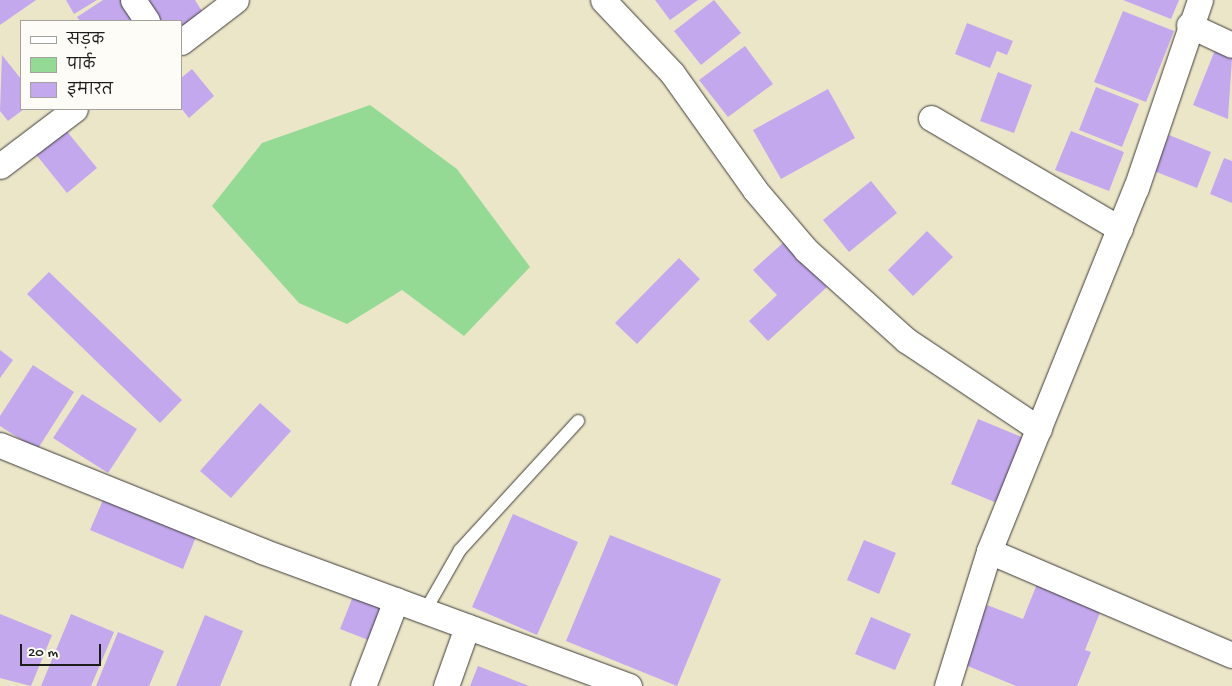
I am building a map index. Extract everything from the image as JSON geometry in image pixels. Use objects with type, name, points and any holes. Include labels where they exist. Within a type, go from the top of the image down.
[{"type":"street","points":[[133,0],[146,20]]},
{"type":"street","points":[[182,41],[236,0]]},
{"type":"street","points":[[603,0],[672,73],[755,190],[806,250],[906,340],[1039,429]]},
{"type":"street","points":[[947,686],[989,551],[1120,229],[1189,25],[1200,0]]},
{"type":"street","points":[[1189,25],[1232,45]]},
{"type":"street","points":[[0,166],[74,110]]},
{"type":"street","points":[[931,118],[1120,229]]},
{"type":"street","points":[[0,445],[468,627],[594,680],[629,686]]},
{"type":"street","points":[[989,551],[1232,655]]},
{"type":"street","points":[[363,686],[396,600]]},
{"type":"street","points":[[446,686],[468,627]]},
{"type":"lane","points":[[425,611],[460,550],[578,421]]},
{"type":"green space","points":[[370,105],[457,169],[530,267],[464,336],[402,290],[347,324],[299,303],[212,206],[262,143]]},
{"type":"building","points":[[0,0],[36,0],[0,25]]},
{"type":"building","points":[[66,0],[97,0],[74,14]]},
{"type":"building","points":[[103,0],[127,0],[140,20],[79,20],[77,17]]},
{"type":"building","points":[[147,0],[195,0],[205,16],[182,29],[182,20],[159,20]]},
{"type":"building","points":[[655,0],[698,0],[670,20]]},
{"type":"building","points":[[714,0],[741,33],[701,65],[674,31]]},
{"type":"building","points":[[1123,0],[1179,0],[1171,19]]},
{"type":"building","points":[[1123,11],[1174,31],[1146,102],[1094,82]]},
{"type":"building","points":[[967,23],[1013,41],[1007,55],[997,51],[990,68],[955,54]]},
{"type":"building","points":[[745,46],[773,84],[728,117],[699,80]]},
{"type":"building","points":[[1215,50],[1232,57],[1228,119],[1193,105]]},
{"type":"building","points":[[2,55],[20,78],[20,110],[23,110],[8,121],[0,111]]},
{"type":"building","points":[[192,69],[214,96],[189,118],[182,109],[182,77]]},
{"type":"building","points":[[998,72],[1032,85],[1014,133],[980,121]]},
{"type":"building","points":[[1096,87],[1139,104],[1122,147],[1079,130]]},
{"type":"building","points":[[828,89],[855,138],[781,179],[753,130]]},
{"type":"building","points":[[60,123],[97,168],[67,193],[30,147]]},
{"type":"building","points":[[1071,131],[1124,152],[1109,191],[1055,170]]},
{"type":"building","points":[[1169,135],[1211,152],[1197,188],[1154,171]]},
{"type":"building","points":[[1224,158],[1232,161],[1232,203],[1210,194]]},
{"type":"building","points":[[871,181],[897,213],[849,252],[823,220]]},
{"type":"building","points":[[927,231],[953,257],[913,296],[888,270]]},
{"type":"building","points":[[784,242],[827,287],[768,341],[749,321],[777,295],[753,270]]},
{"type":"building","points":[[679,258],[700,279],[637,344],[615,323]]},
{"type":"building","points":[[49,272],[182,400],[160,423],[27,294]]},
{"type":"building","points":[[0,350],[13,360],[0,378]]},
{"type":"building","points":[[33,365],[74,392],[37,450],[0,426],[0,416]]},
{"type":"building","points":[[82,394],[137,429],[108,473],[53,438]]},
{"type":"building","points":[[260,403],[291,431],[231,498],[200,471]]},
{"type":"building","points":[[978,419],[1024,438],[997,503],[951,484]]},
{"type":"building","points":[[106,493],[198,532],[183,569],[90,530]]},
{"type":"building","points":[[513,514],[578,542],[537,635],[472,607]]},
{"type":"building","points":[[610,535],[721,579],[677,686],[566,641]]},
{"type":"building","points":[[864,540],[896,553],[879,594],[847,580]]},
{"type":"building","points":[[1039,579],[1103,605],[1085,650],[1091,652],[1077,686],[1016,686],[963,664],[987,605],[1023,619]]},
{"type":"building","points":[[356,589],[392,603],[376,643],[340,629]]},
{"type":"building","points":[[0,614],[52,635],[31,686],[0,678]]},
{"type":"building","points":[[71,614],[114,632],[91,686],[41,686]]},
{"type":"building","points":[[205,615],[243,631],[220,686],[176,686]]},
{"type":"building","points":[[871,617],[911,634],[895,670],[855,654]]},
{"type":"building","points":[[118,632],[164,651],[149,686],[96,686]]},
{"type":"building","points":[[478,666],[529,686],[470,686]]}]
